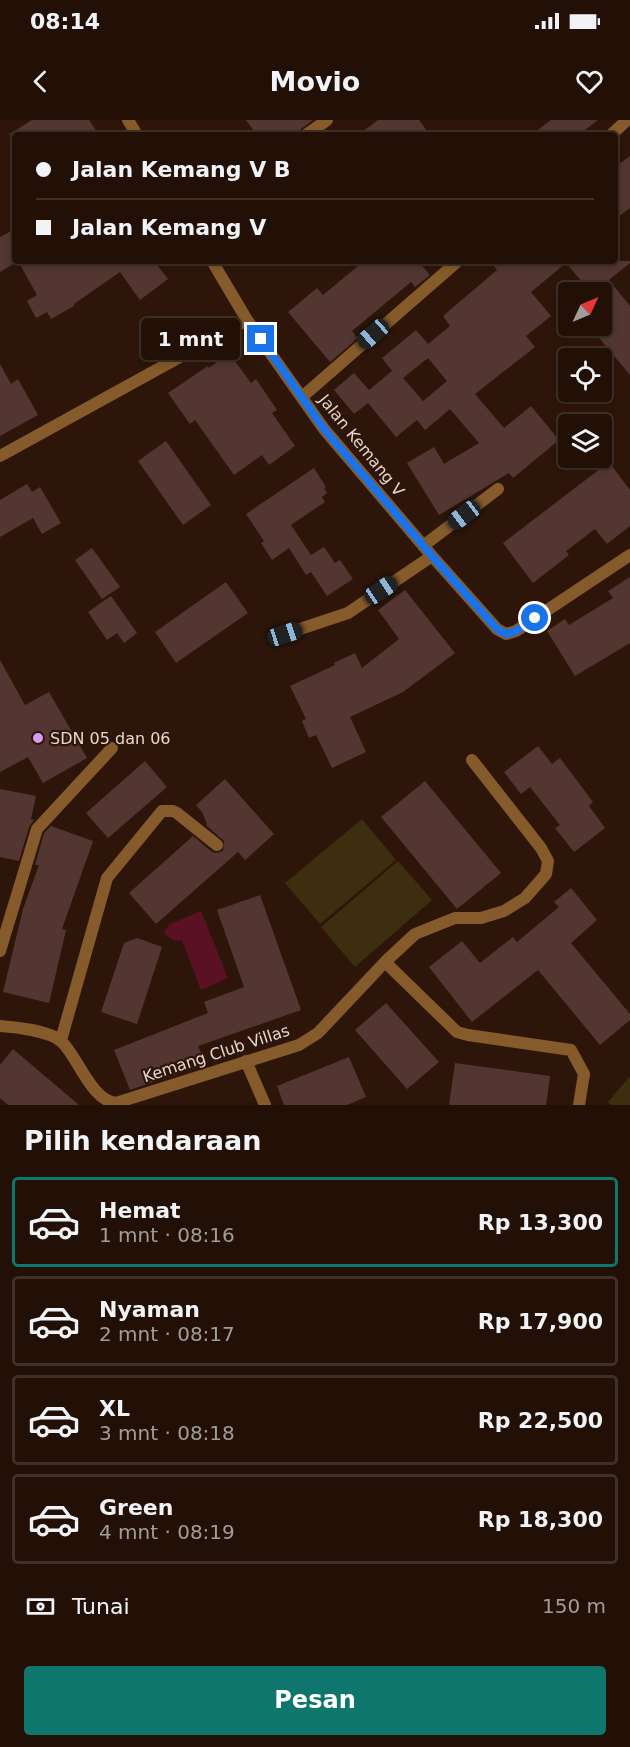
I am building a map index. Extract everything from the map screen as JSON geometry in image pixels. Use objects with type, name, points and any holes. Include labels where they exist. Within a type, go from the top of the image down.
[{"type":"street","points":[[310,132],[327,120]]},
{"type":"street","points":[[614,132],[627,120]]},
{"type":"street","name":"Jalan Kemang V","points":[[214,264],[247,320],[324,429],[497,629],[506,634],[516,631],[630,555]]},
{"type":"street","points":[[302,397],[455,264]]},
{"type":"street","points":[[0,456],[247,320]]},
{"type":"street","points":[[423,546],[498,489]]},
{"type":"street","points":[[285,634],[348,613],[432,556]]},
{"type":"street","points":[[0,951],[37,829],[112,748]]},
{"type":"street","name":"Kemang Club Villas","points":[[61,1040],[101,1097],[117,1103],[299,1045],[318,1033],[385,962],[415,934],[455,918],[481,918],[504,911],[525,898],[546,874],[548,861],[541,848],[472,760]]},
{"type":"street","points":[[0,1026],[27,1028],[61,1040],[107,878],[162,812],[173,810],[217,845]]},
{"type":"street","points":[[385,962],[457,1032],[572,1050],[584,1074],[579,1105]]},
{"type":"street","points":[[246,1061],[265,1105]]},
{"type":"shaded area","points":[[362,819],[396,860],[320,924],[285,883]]},
{"type":"shaded area","points":[[398,861],[432,900],[355,967],[321,927]]},
{"type":"shaded area","points":[[201,911],[228,978],[201,990],[182,940],[175,941],[164,931],[170,924]]},
{"type":"shaded area","points":[[630,1076],[630,1105],[611,1105],[608,1102]]},
{"type":"building","points":[[32,120],[89,120],[97,132],[13,132]]},
{"type":"building","points":[[246,120],[313,120],[300,132],[255,132]]},
{"type":"building","points":[[378,120],[419,120],[428,132],[362,132]]},
{"type":"building","points":[[551,120],[598,120],[582,132],[535,132]]},
{"type":"building","points":[[630,156],[630,208],[618,217],[618,165]]},
{"type":"building","points":[[12,231],[13,264],[0,272],[0,237]]},
{"type":"building","points":[[618,261],[630,261],[609,280],[611,282],[582,282],[567,264],[618,264]]},
{"type":"building","points":[[20,264],[156,264],[168,279],[140,300],[120,272],[74,306],[51,319],[47,312],[36,318],[27,301],[37,295]]},
{"type":"building","points":[[360,264],[421,264],[430,275],[415,287],[411,282],[352,331],[358,338],[330,362],[288,312],[317,288],[323,295]]},
{"type":"building","points":[[492,264],[565,264],[531,292],[551,316],[526,336],[535,347],[475,394],[504,428],[531,406],[558,441],[513,478],[509,473],[439,515],[407,463],[434,447],[444,464],[479,443],[450,409],[425,430],[417,420],[396,437],[368,403],[354,414],[334,390],[354,373],[369,390],[392,371],[382,358],[416,330],[428,344],[450,326],[443,316],[497,270]],"holes":[[[428,358],[447,381],[423,401],[403,378]]]},
{"type":"building","points":[[612,284],[630,306],[630,375],[612,353],[612,348],[607,348],[597,336],[612,336]]},
{"type":"building","points":[[229,353],[251,383],[256,379],[277,410],[272,413],[295,446],[269,465],[262,455],[234,475],[195,420],[190,424],[168,393]]},
{"type":"building","points":[[0,364],[11,384],[18,379],[38,415],[0,436]]},
{"type":"building","points":[[166,441],[211,505],[183,525],[138,461]]},
{"type":"building","points":[[612,466],[630,490],[630,526],[607,544],[595,529],[566,551],[569,555],[533,583],[503,543],[601,468],[612,468]]},
{"type":"building","points":[[314,468],[326,487],[324,488],[327,493],[322,497],[325,502],[291,525],[311,555],[324,547],[335,563],[340,560],[353,579],[327,596],[311,572],[306,575],[289,548],[272,560],[261,543],[264,541],[246,514]]},
{"type":"building","points":[[27,484],[32,492],[40,487],[61,523],[42,534],[33,518],[0,537],[0,500]]},
{"type":"building","points":[[92,548],[120,587],[102,599],[75,560]]},
{"type":"building","points":[[630,577],[630,643],[575,676],[547,631],[565,619],[569,625],[613,598],[608,591]]},
{"type":"building","points":[[226,582],[248,613],[176,663],[155,632]]},
{"type":"building","points":[[405,590],[455,653],[403,692],[350,717],[366,752],[332,768],[316,735],[309,738],[302,721],[306,719],[290,686],[355,653],[362,668],[399,639],[378,610]]},
{"type":"building","points":[[111,596],[137,633],[124,643],[117,633],[107,640],[88,612]]},
{"type":"building","name":"SDN 05 dan 06","points":[[0,660],[25,705],[49,692],[87,758],[43,783],[28,757],[0,772]]},
{"type":"building","points":[[538,746],[552,764],[560,758],[593,802],[589,806],[605,828],[574,852],[555,828],[560,825],[530,787],[521,794],[504,772]]},
{"type":"building","points":[[145,761],[167,787],[108,838],[86,813]]},
{"type":"building","points":[[225,779],[274,834],[245,860],[238,852],[156,924],[129,893],[193,836],[212,852],[223,851],[224,841],[206,825],[202,812],[196,805]]},
{"type":"building","points":[[425,781],[501,873],[457,909],[381,817]]},
{"type":"building","points":[[0,789],[36,796],[31,819],[34,820],[29,827],[19,861],[0,857]]},
{"type":"building","points":[[51,826],[93,841],[62,929],[66,930],[49,1003],[3,992],[23,909],[39,865],[35,865],[44,833]]},
{"type":"building","points":[[571,888],[597,920],[571,943],[630,1014],[630,1020],[600,1045],[538,970],[472,1022],[429,967],[462,941],[480,963],[513,937],[517,942],[559,907],[554,902]]},
{"type":"building","points":[[260,895],[301,1010],[198,1046],[206,1064],[130,1090],[114,1050],[208,1013],[204,1002],[244,987],[217,910]]},
{"type":"building","points":[[137,938],[162,947],[137,1024],[101,1012],[124,943]]},
{"type":"building","points":[[386,1003],[439,1062],[407,1089],[355,1030]]},
{"type":"building","points":[[13,1049],[79,1105],[8,1105],[0,1098],[0,1065]]},
{"type":"building","points":[[349,1057],[366,1097],[347,1105],[284,1105],[277,1086]]},
{"type":"building","points":[[455,1063],[550,1076],[546,1105],[449,1105]]},
{"type":"place","name":"SDN 05 dan 06","points":[[38,738]]},
{"type":"route","points":[[261,339],[324,429],[497,629],[506,634],[516,631],[535,618]]}]
